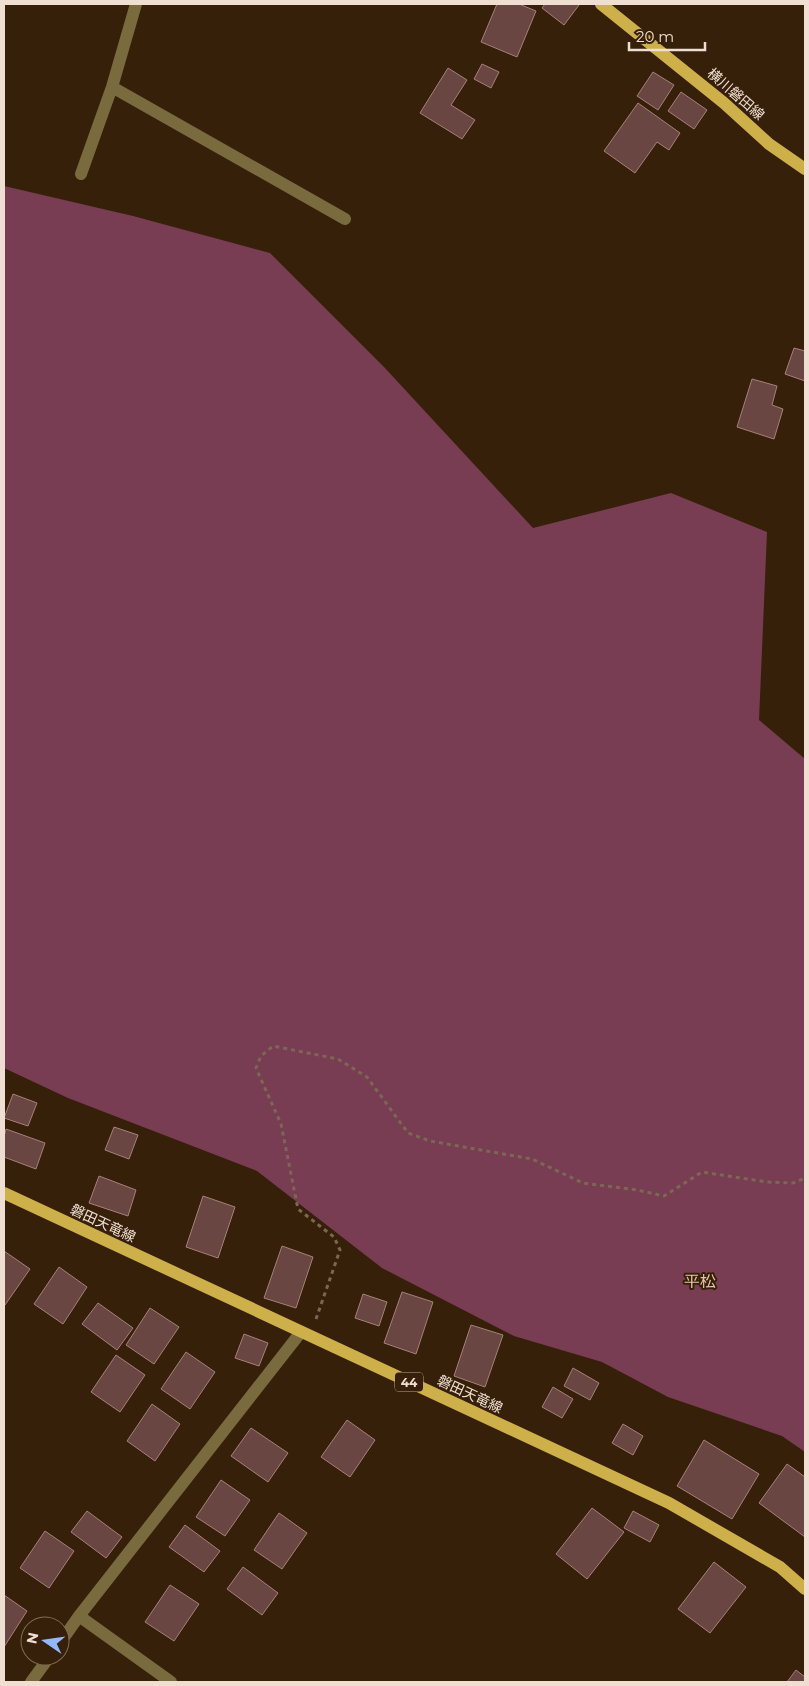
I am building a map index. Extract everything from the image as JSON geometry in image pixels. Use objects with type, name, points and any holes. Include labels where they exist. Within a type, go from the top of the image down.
[{"type":"main road","name":"横川磐田線","points":[[600,4],[724,103],[769,144],[805,169]]},
{"type":"main road","name":"磐田天竜線","points":[[4,1193],[669,1503],[780,1567],[805,1588]]},
{"type":"street","points":[[81,174],[112,87],[136,4]]},
{"type":"street","points":[[112,87],[345,219]]},
{"type":"street","points":[[70,1629],[301,1332]]},
{"type":"street","points":[[79,1616],[171,1682]]},
{"type":"street","points":[[31,1682],[43,1666]]},
{"type":"path","points":[[301,1332],[317,1318],[340,1250],[334,1237],[298,1209],[281,1124],[256,1068],[261,1056],[273,1046],[338,1059],[367,1077],[408,1133],[430,1141],[532,1159],[583,1183],[637,1190],[664,1196],[702,1172],[767,1182],[793,1183],[805,1178]]},
{"type":"shaded area","points":[[4,186],[133,216],[270,253],[384,367],[533,528],[671,493],[767,532],[759,720],[805,759],[805,1452],[782,1436],[668,1397],[602,1362],[514,1336],[382,1268],[257,1171],[68,1098],[4,1068]]},
{"type":"building","points":[[497,4],[519,4],[536,11],[517,57],[481,42]]},
{"type":"building","points":[[545,4],[579,5],[564,25],[542,8]]},
{"type":"building","points":[[482,64],[499,72],[491,88],[474,79]]},
{"type":"building","points":[[448,68],[467,80],[451,105],[475,120],[462,139],[420,113]]},
{"type":"building","points":[[653,72],[674,85],[658,110],[637,96]]},
{"type":"building","points":[[681,92],[707,110],[694,129],[668,111]]},
{"type":"building","points":[[638,103],[680,133],[669,150],[657,142],[635,173],[604,151]]},
{"type":"building","points":[[794,348],[805,351],[805,381],[785,374]]},
{"type":"building","points":[[752,379],[777,386],[772,405],[783,409],[774,439],[737,427]]},
{"type":"building","points":[[13,1094],[37,1103],[28,1126],[4,1118]]},
{"type":"building","points":[[114,1127],[138,1135],[129,1159],[105,1150]]},
{"type":"building","points":[[6,1129],[45,1143],[36,1169],[4,1157]]},
{"type":"building","points":[[99,1176],[136,1190],[128,1216],[89,1203]]},
{"type":"building","points":[[203,1196],[235,1207],[218,1258],[186,1247]]},
{"type":"building","points":[[282,1246],[313,1257],[296,1308],[264,1298]]},
{"type":"building","points":[[4,1251],[30,1269],[5,1305],[4,1304]]},
{"type":"building","points":[[59,1267],[87,1287],[63,1324],[34,1304]]},
{"type":"building","points":[[402,1292],[433,1302],[416,1354],[384,1343]]},
{"type":"building","points":[[363,1294],[387,1302],[379,1326],[355,1318]]},
{"type":"building","points":[[98,1303],[133,1328],[117,1350],[82,1324]]},
{"type":"building","points":[[150,1308],[179,1327],[154,1364],[126,1345]]},
{"type":"building","points":[[471,1325],[503,1335],[485,1387],[454,1376]]},
{"type":"building","points":[[244,1334],[268,1343],[259,1366],[235,1358]]},
{"type":"building","points":[[186,1352],[215,1372],[190,1409],[161,1389]]},
{"type":"building","points":[[116,1355],[145,1375],[120,1412],[91,1392]]},
{"type":"building","points":[[573,1368],[599,1383],[590,1400],[564,1386]]},
{"type":"building","points":[[553,1387],[573,1399],[562,1418],[542,1407]]},
{"type":"building","points":[[152,1404],[180,1424],[155,1461],[127,1441]]},
{"type":"building","points":[[347,1420],[375,1440],[350,1477],[321,1457]]},
{"type":"building","points":[[623,1424],[643,1436],[633,1455],[612,1443]]},
{"type":"building","points":[[251,1428],[288,1453],[268,1482],[231,1456]]},
{"type":"building","points":[[704,1440],[759,1474],[732,1519],[677,1486]]},
{"type":"building","points":[[787,1464],[805,1477],[805,1537],[759,1503]]},
{"type":"building","points":[[221,1480],[250,1500],[225,1536],[196,1517]]},
{"type":"building","points":[[592,1508],[624,1532],[587,1579],[556,1554]]},
{"type":"building","points":[[87,1511],[122,1537],[106,1558],[71,1532]]},
{"type":"building","points":[[633,1511],[659,1525],[650,1542],[624,1528]]},
{"type":"building","points":[[279,1513],[307,1533],[282,1569],[254,1550]]},
{"type":"building","points":[[185,1525],[220,1551],[204,1572],[169,1547]]},
{"type":"building","points":[[45,1531],[74,1551],[49,1588],[20,1568]]},
{"type":"building","points":[[714,1562],[746,1587],[710,1633],[678,1609]]},
{"type":"building","points":[[243,1567],[278,1593],[262,1615],[227,1589]]},
{"type":"building","points":[[170,1585],[199,1604],[174,1641],[145,1622]]},
{"type":"building","points":[[4,1595],[27,1611],[24,1616],[20,1616],[20,1622],[4,1647]]},
{"type":"building","points":[[796,1670],[805,1677],[805,1682],[787,1682]]},
{"type":"district","name":"平松","points":[[700,1281]]}]
